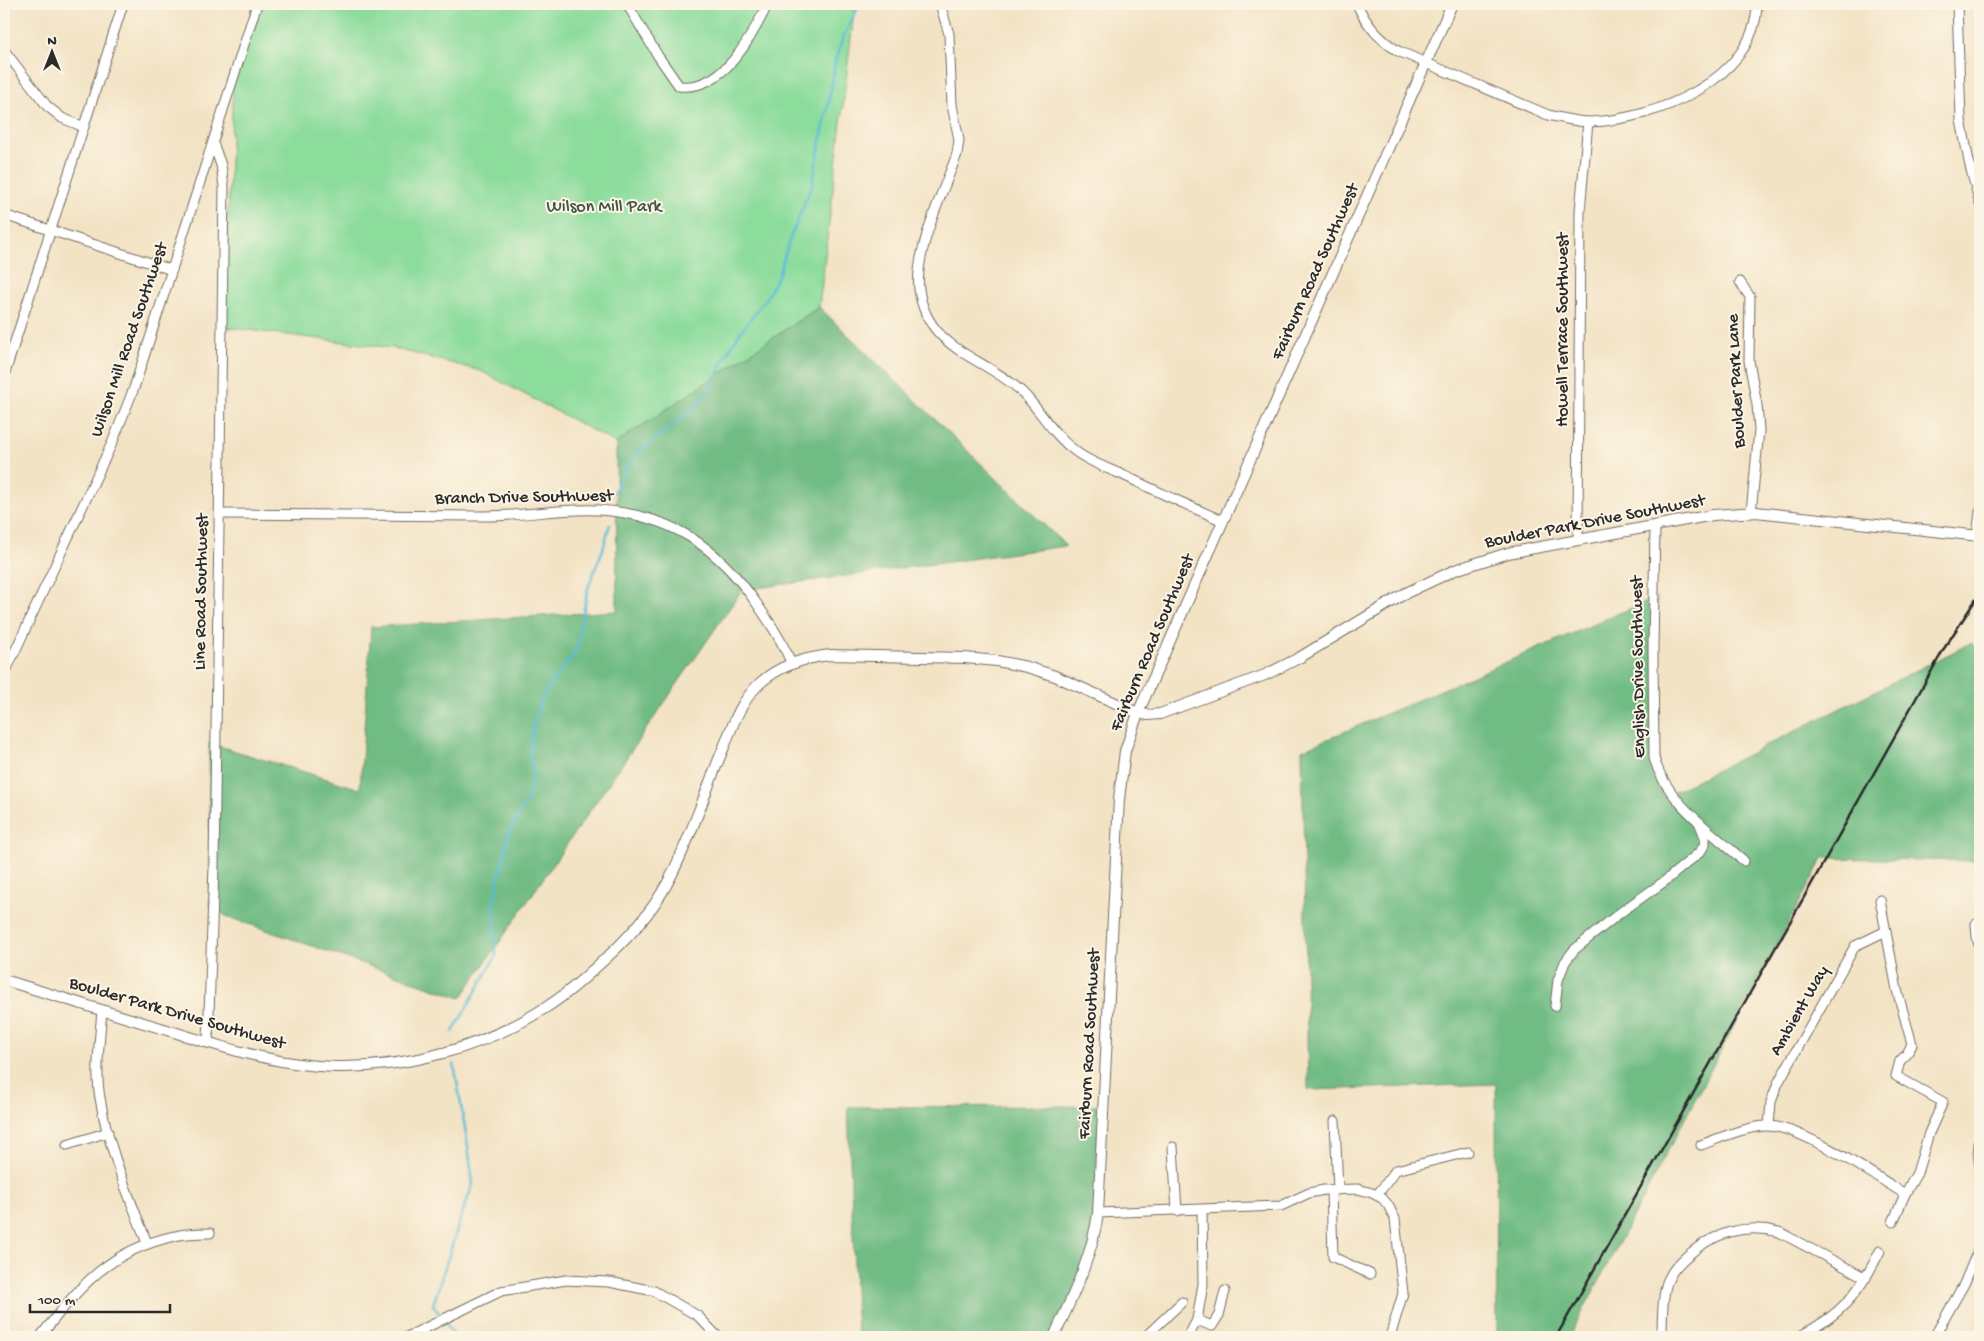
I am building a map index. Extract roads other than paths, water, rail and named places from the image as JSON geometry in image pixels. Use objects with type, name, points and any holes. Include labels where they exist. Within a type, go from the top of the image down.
[{"type":"street","points":[[4,376],[123,4]]},
{"type":"street","name":"Wilson Mill Road Southwest","points":[[4,674],[113,440],[134,388],[257,4]]},
{"type":"street","points":[[627,4],[658,56],[679,86],[691,87],[700,85],[723,70],[750,38],[768,4]]},
{"type":"street","points":[[940,4],[949,34],[952,105],[959,140],[957,154],[919,261],[919,288],[927,315],[937,332],[952,346],[999,374],[1020,391],[1036,407],[1058,436],[1075,452],[1161,494],[1223,521]]},
{"type":"street","points":[[1356,4],[1373,32],[1386,44],[1548,115],[1588,122],[1641,114],[1677,101],[1697,91],[1725,69],[1742,51],[1752,30],[1757,4]]},
{"type":"street","name":"Fairburn Road Southwest","points":[[1054,1337],[1084,1269],[1094,1238],[1098,1213],[1119,799],[1125,752],[1138,713],[1452,4]]},
{"type":"street","points":[[1957,4],[1961,120],[1980,204]]},
{"type":"street","points":[[4,50],[47,106],[62,118],[84,127]]},
{"type":"street","name":"Howell Terrace Southwest","points":[[1578,540],[1580,211],[1588,122]]},
{"type":"street","name":"Line Road Southwest","points":[[208,1042],[214,866],[224,187],[221,164],[213,143]]},
{"type":"street","points":[[4,215],[172,270]]},
{"type":"street","name":"Boulder Park Lane","points":[[1740,282],[1750,297],[1749,361],[1757,405],[1759,430],[1751,513]]},
{"type":"street","name":"Branch Drive Southwest","points":[[219,514],[494,516],[595,510],[640,516],[665,524],[686,534],[708,549],[725,564],[743,583],[765,615],[785,648],[791,663]]},
{"type":"street","points":[[1979,536],[1980,512]]},
{"type":"street","name":"Boulder Park Drive Southwest","points":[[4,980],[253,1056],[296,1064],[337,1067],[378,1065],[423,1058],[474,1043],[512,1027],[546,1008],[571,990],[632,934],[667,884],[682,855],[713,772],[740,708],[750,693],[762,682],[776,671],[791,663],[810,657],[830,655],[965,658],[997,661],[1027,667],[1055,676],[1138,713],[1148,715],[1160,714],[1265,675],[1299,658],[1406,593],[1456,570],[1508,553],[1713,515],[1751,513],[1979,536]]},
{"type":"street","name":"English Drive Southwest","points":[[1655,526],[1654,758],[1658,772],[1665,784],[1682,805],[1744,861]]},
{"type":"street","points":[[1555,1006],[1558,980],[1565,962],[1574,950],[1700,852],[1705,844],[1705,836],[1698,820]]},
{"type":"street","points":[[1880,900],[1898,990],[1912,1044],[1907,1054],[1900,1061],[1896,1076],[1944,1102],[1930,1133],[1917,1173],[1905,1194],[1893,1222]]},
{"type":"street","points":[[1980,924],[1976,924],[1980,949]]},
{"type":"street","name":"Ambient Way","points":[[1769,1126],[1771,1102],[1778,1083],[1856,946],[1886,931]]},
{"type":"street","points":[[102,1010],[99,1089],[108,1132],[121,1175],[147,1243]]},
{"type":"street","points":[[1335,1121],[1333,1257],[1370,1274]]},
{"type":"street","points":[[1701,1144],[1755,1127],[1769,1126],[1782,1129],[1814,1141],[1905,1194]]},
{"type":"street","points":[[67,1145],[108,1132]]},
{"type":"street","points":[[1980,1135],[1978,1154],[1980,1167]]},
{"type":"street","points":[[1173,1147],[1177,1211]]},
{"type":"street","points":[[1377,1195],[1396,1170],[1468,1152]]},
{"type":"street","points":[[1098,1213],[1282,1206],[1310,1193],[1334,1190],[1358,1189],[1377,1195],[1388,1205],[1395,1219],[1402,1280],[1403,1293],[1390,1337]]},
{"type":"street","points":[[1188,1337],[1197,1320],[1203,1284],[1202,1210]]},
{"type":"street","points":[[1662,1337],[1664,1297],[1667,1282],[1672,1272],[1695,1249],[1720,1234],[1744,1228],[1764,1228],[1779,1232],[1866,1278]]},
{"type":"street","points":[[40,1337],[71,1297],[88,1279],[115,1259],[147,1243],[177,1235],[210,1232]]},
{"type":"street","points":[[1934,1337],[1964,1284],[1980,1246]]},
{"type":"street","points":[[1798,1337],[1817,1328],[1846,1306],[1866,1278],[1880,1251]]},
{"type":"street","points":[[407,1337],[501,1292],[566,1280],[609,1282],[654,1292],[698,1316],[718,1337]]},
{"type":"street","points":[[1197,1320],[1212,1326],[1219,1315],[1225,1292]]},
{"type":"street","points":[[1148,1336],[1182,1302]]},
{"type":"waterway","points":[[613,494],[625,469],[643,448],[698,406],[714,383],[725,357],[739,334],[765,300],[778,276],[791,236],[812,185],[835,62],[844,35],[860,4]]},
{"type":"waterway","points":[[453,1032],[496,956],[494,901],[509,833],[529,796],[533,769],[530,755],[533,728],[541,701],[547,689],[573,656],[579,643],[588,588],[603,549],[610,524]]},
{"type":"waterway","points":[[442,1317],[433,1305],[473,1184],[454,1064]]},
{"type":"waterway","points":[[445,1322],[455,1337]]},
{"type":"railway","points":[[1556,1337],[1945,647],[1980,593]]},
{"type":"park label","name":"Wilson Mill Park","points":[[604,207]]}]
